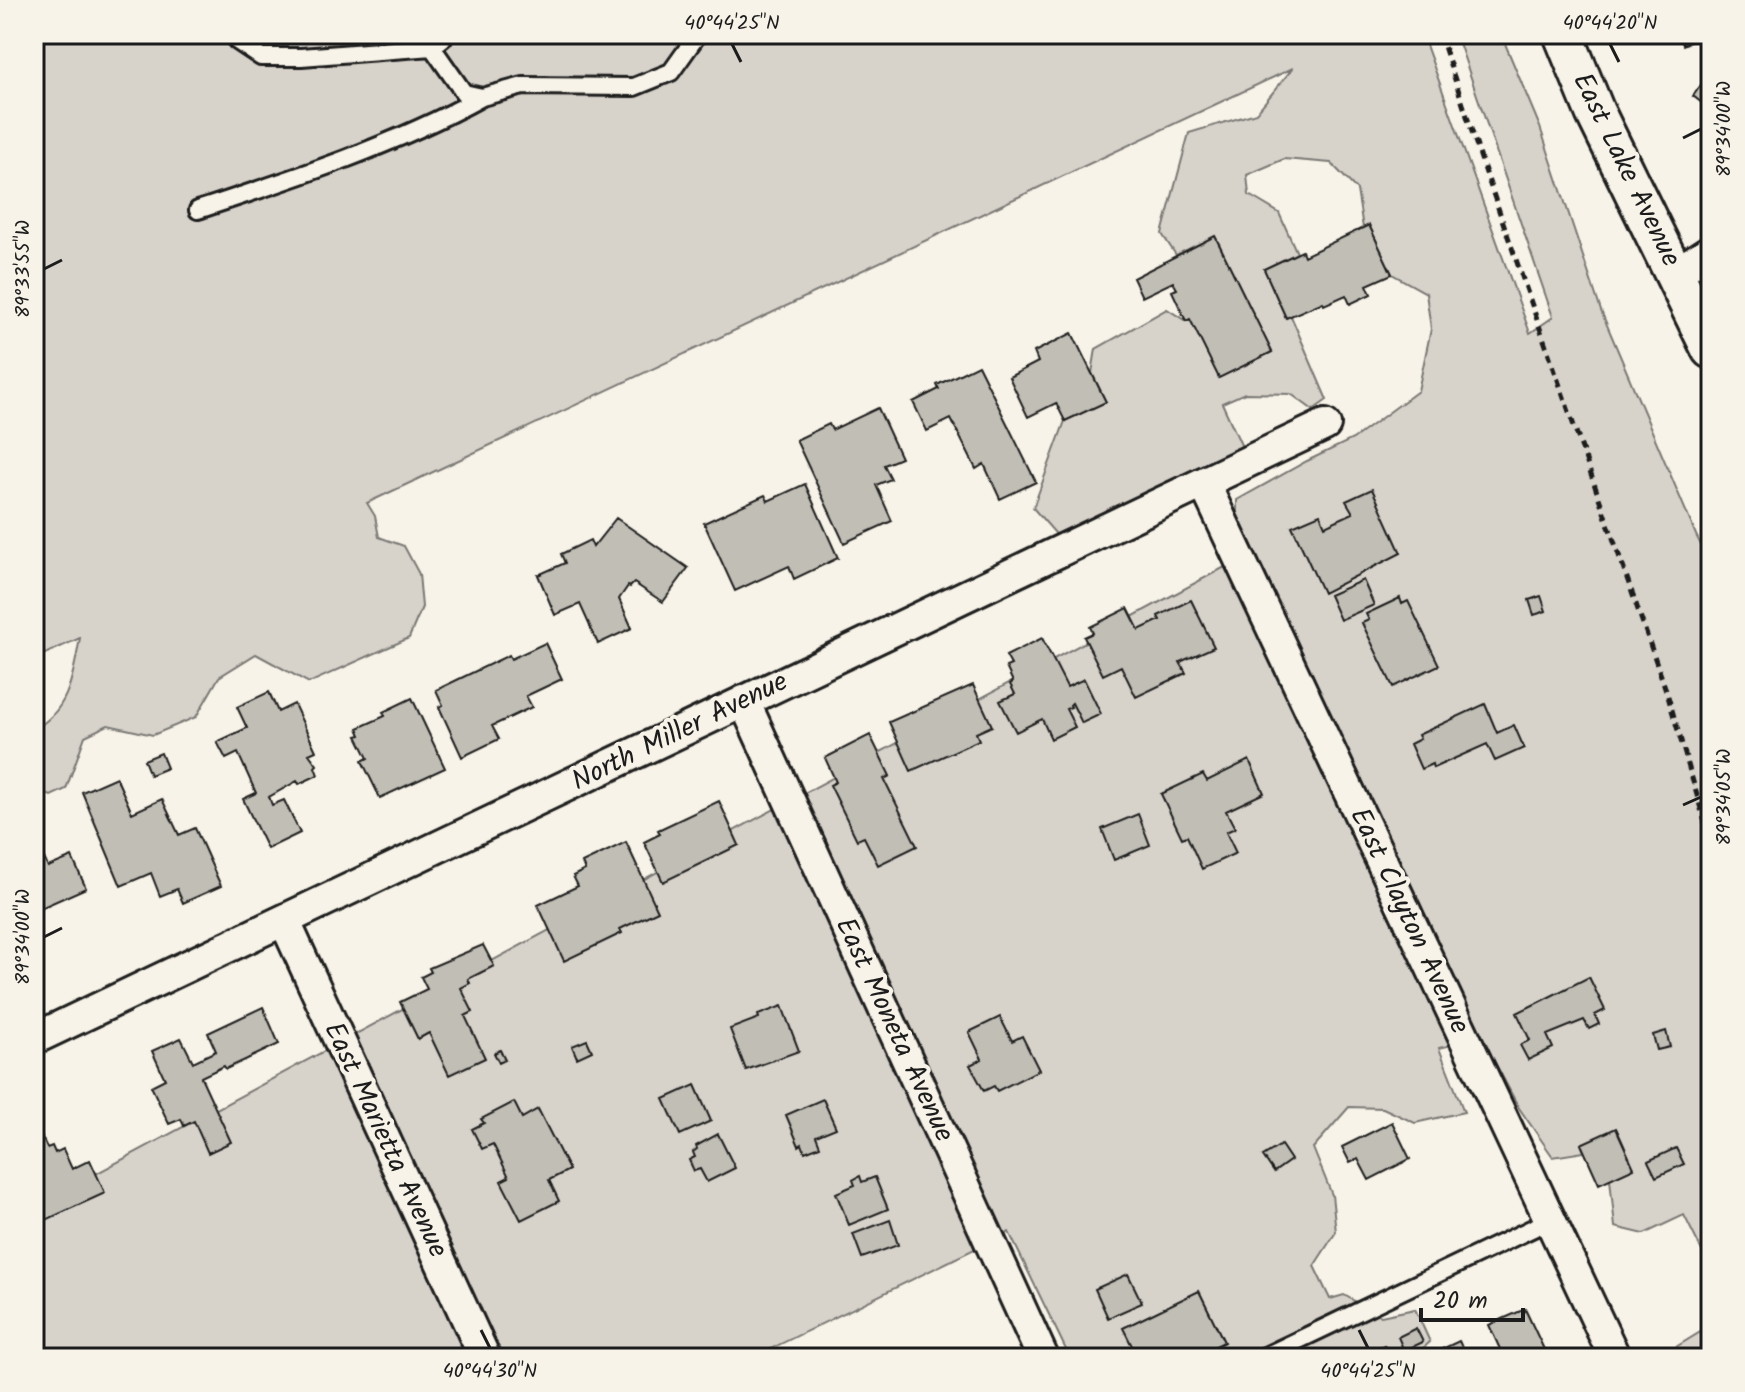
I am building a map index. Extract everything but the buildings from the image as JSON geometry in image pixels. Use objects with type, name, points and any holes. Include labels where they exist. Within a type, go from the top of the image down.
[{"type":"street","name":"East Lake Avenue","points":[[1563,34],[1595,112],[1711,349]]},
{"type":"street","points":[[1676,273],[1711,250]]},
{"type":"street","name":"North Miller Avenue","points":[[34,1039],[1325,425]]},
{"type":"street","name":"East Clayton Avenue","points":[[1204,483],[1615,1358]]},
{"type":"street","name":"East Moneta Avenue","points":[[744,701],[1043,1358]]},
{"type":"street","name":"East Marietta Avenue","points":[[285,922],[485,1358]]},
{"type":"lane","points":[[231,34],[261,57],[301,57],[437,41],[464,93],[482,97]]},
{"type":"lane","points":[[198,210],[375,147],[439,121],[482,97],[523,86],[634,87],[671,72],[698,34]]},
{"type":"lane","points":[[1261,1358],[1550,1220]]},
{"type":"path","points":[[1440,34],[1667,693],[1711,843]]},
{"type":"shaded area","points":[[34,34],[1422,34],[1530,333],[1553,317],[1456,34],[1501,34],[1540,127],[1601,311],[1711,565],[1711,1269],[1684,1215],[1644,1234],[1615,1227],[1610,1179],[1581,1144],[1584,1152],[1553,1157],[1519,1108],[1482,1038],[1439,1048],[1464,1112],[1415,1123],[1383,1108],[1349,1107],[1313,1148],[1332,1195],[1336,1232],[1314,1266],[1330,1299],[1344,1295],[1381,1316],[1415,1309],[1430,1342],[1412,1358],[1191,1358],[1224,1342],[1199,1291],[1124,1328],[1138,1358],[1070,1358],[1009,1232],[752,1358],[34,1358],[34,1207],[1251,553],[1237,527],[1237,500],[1353,439],[1418,391],[1431,329],[1426,293],[1392,274],[1369,225],[1363,228],[1357,190],[1331,163],[1284,159],[1247,175],[1249,195],[1279,213],[1297,253],[1264,269],[1286,318],[1291,316],[1327,400],[1313,410],[1291,394],[1245,393],[1222,403],[1242,447],[1062,541],[1033,508],[1065,421],[1106,402],[1092,373],[1096,349],[1167,309],[1186,321],[1190,319],[1219,377],[1272,352],[1215,236],[1176,255],[1162,234],[1189,133],[1256,113],[1293,68],[367,503],[375,516],[379,537],[404,546],[419,574],[422,607],[409,638],[309,683],[256,654],[219,677],[196,717],[153,735],[108,725],[85,736],[66,789],[51,796],[34,789],[34,729],[46,721],[63,701],[72,678],[80,638],[34,659]]},
{"type":"shaded area","points":[[1711,1323],[1711,1358],[1658,1358],[1710,1326]]}]
